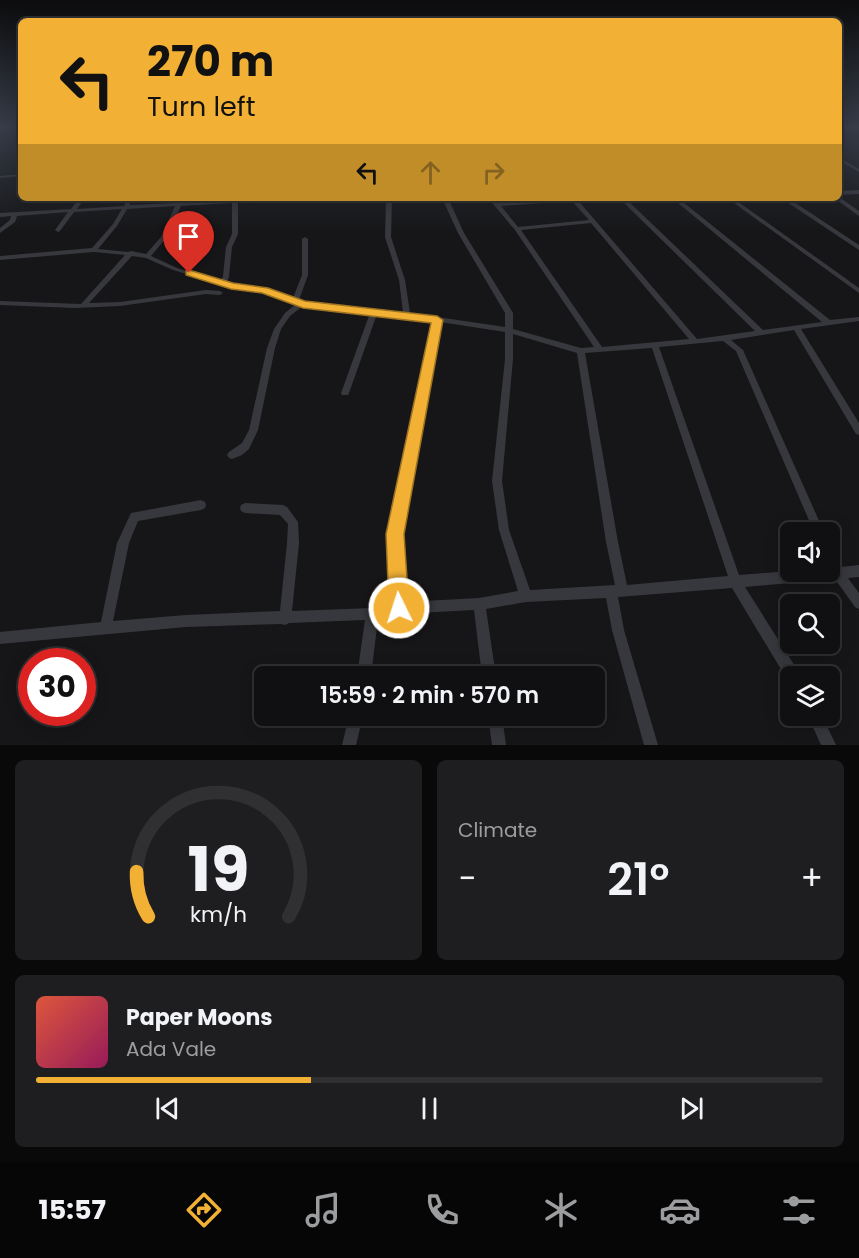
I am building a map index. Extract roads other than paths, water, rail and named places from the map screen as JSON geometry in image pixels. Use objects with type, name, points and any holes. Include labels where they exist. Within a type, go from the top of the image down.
[{"type":"street","points":[[844,162],[859,171]]},
{"type":"street","points":[[0,177],[18,176]]},
{"type":"street","points":[[842,193],[859,192]]},
{"type":"street","points":[[58,230],[80,201]]},
{"type":"street","points":[[94,250],[115,225],[129,201]]},
{"type":"street","points":[[0,215],[73,212],[208,201]]},
{"type":"street","points":[[223,284],[229,247],[235,234],[235,201]]},
{"type":"street","points":[[389,201],[388,237],[402,280],[407,315]]},
{"type":"street","points":[[446,201],[461,233],[509,313],[511,330],[497,481],[504,530],[526,596]]},
{"type":"street","points":[[493,201],[517,229],[600,350]]},
{"type":"street","points":[[496,205],[548,201]]},
{"type":"street","points":[[576,201],[695,341]]},
{"type":"street","points":[[625,201],[760,332]]},
{"type":"street","points":[[679,201],[828,323]]},
{"type":"street","points":[[734,201],[859,291]]},
{"type":"street","points":[[788,201],[859,248]]},
{"type":"street","points":[[841,201],[859,214]]},
{"type":"street","points":[[147,256],[156,248],[169,229],[180,202]]},
{"type":"street","points":[[0,231],[13,221],[14,215]]},
{"type":"street","points":[[517,229],[593,221]]},
{"type":"street","points":[[232,455],[246,447],[254,430],[268,357],[282,321],[298,302],[304,275],[305,239]]},
{"type":"street","points":[[0,258],[94,250],[131,253],[147,256],[175,269],[223,284],[264,290],[298,302],[331,309],[374,311],[511,330],[582,351],[655,346],[859,319]]},
{"type":"street","points":[[84,304],[131,253]]},
{"type":"street","points":[[0,303],[76,306],[120,304],[206,291],[220,293]]},
{"type":"street","points":[[345,393],[374,311]]},
{"type":"street","points":[[399,608],[395,534],[437,320]]},
{"type":"street","points":[[796,327],[859,430]]},
{"type":"street","points":[[724,338],[739,350],[815,522]]},
{"type":"street","points":[[655,346],[736,582],[787,666]]},
{"type":"street","points":[[582,351],[612,542],[618,630],[651,745]]},
{"type":"street","points":[[106,627],[123,543],[135,517],[201,505]]},
{"type":"street","points":[[245,508],[283,510],[293,522],[285,619]]},
{"type":"street","points":[[840,573],[859,571]]},
{"type":"street","points":[[840,576],[859,603]]},
{"type":"street","points":[[0,638],[186,621],[372,614],[399,608],[478,604],[526,596],[616,592],[780,578]]},
{"type":"street","points":[[478,604],[487,666]]},
{"type":"street","points":[[365,666],[372,614]]},
{"type":"street","points":[[350,745],[354,726]]},
{"type":"street","points":[[496,726],[499,745]]},
{"type":"street","points":[[820,726],[829,745]]}]
